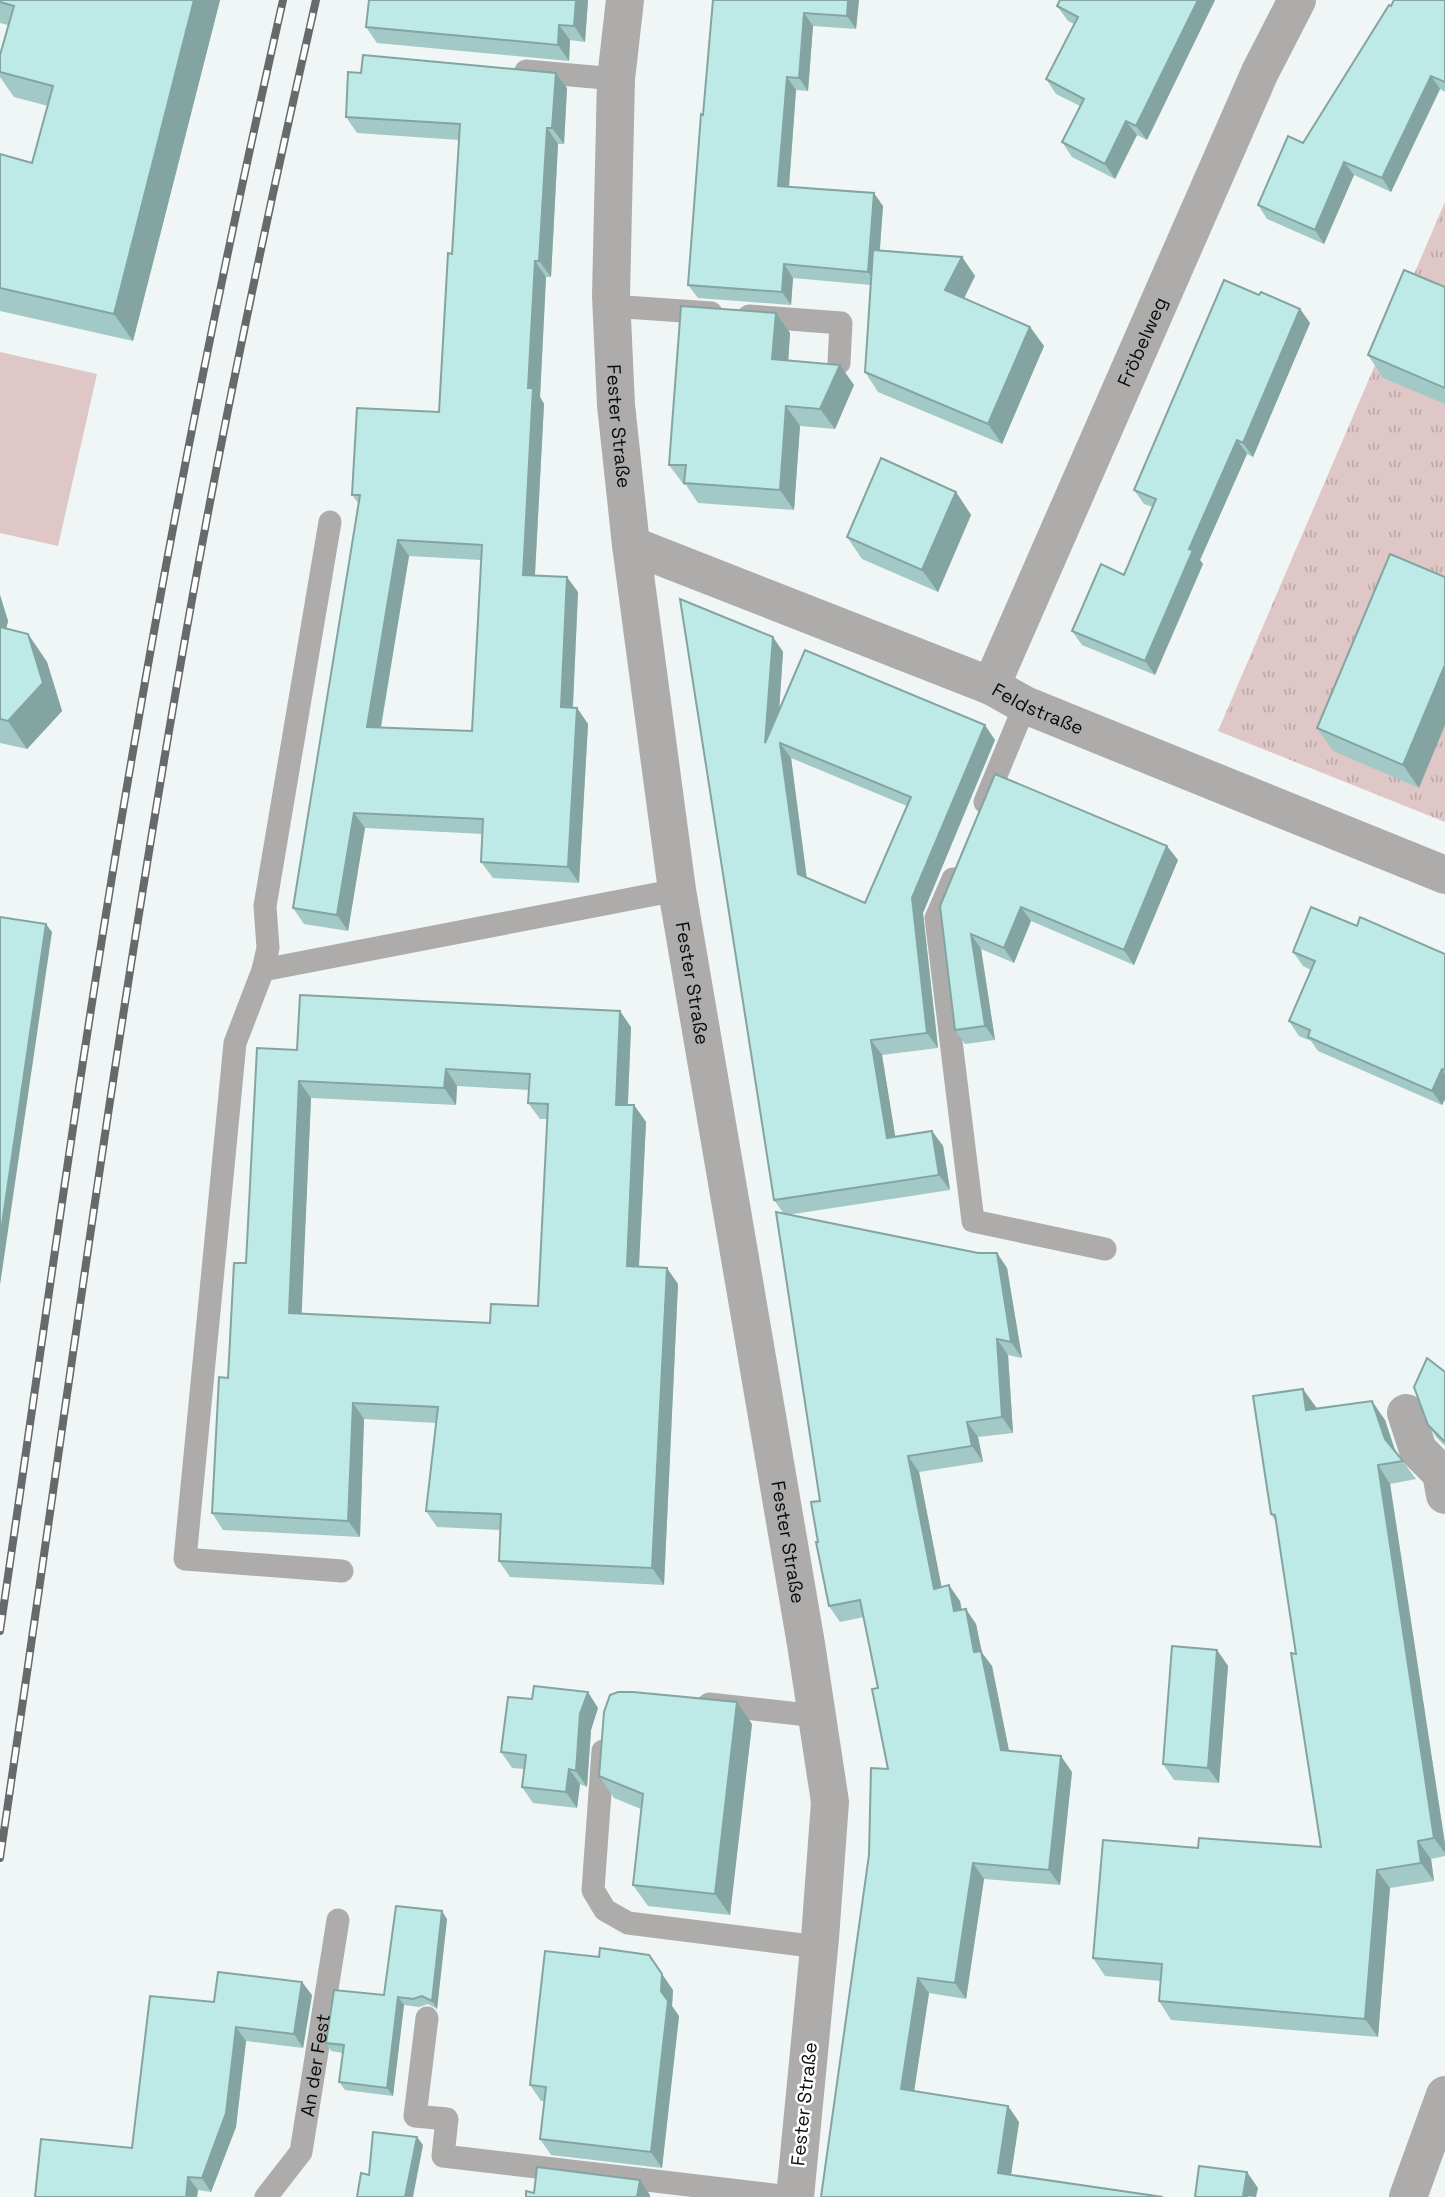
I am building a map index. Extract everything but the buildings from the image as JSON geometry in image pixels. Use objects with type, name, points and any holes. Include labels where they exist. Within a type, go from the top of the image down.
[{"type":"street","name":"Fester Straße","points":[[625,0],[617,79],[611,306],[617,405],[631,545],[677,890],[830,1802],[819,1947],[793,2197]]},
{"type":"street","name":"Fröbelweg","points":[[991,686],[1260,72],[1297,0]]},
{"type":"street","name":"Feldstraße","points":[[631,545],[991,686],[1025,705],[1445,875]]},
{"type":"street","points":[[1406,1413],[1418,1450],[1441,1473],[1445,1495]]},
{"type":"street","points":[[1408,2197],[1445,2095]]},
{"type":"lane","points":[[506,69],[617,79]]},
{"type":"lane","points":[[611,306],[841,323],[839,363]]},
{"type":"lane","points":[[330,522],[265,906],[268,948],[263,970],[235,1043],[185,1559],[342,1571]]},
{"type":"lane","points":[[978,818],[1025,705]]},
{"type":"lane","points":[[962,855],[936,918],[972,1221],[1105,1249]]},
{"type":"lane","points":[[263,970],[677,890]]},
{"type":"lane","points":[[689,1702],[817,1716]]},
{"type":"lane","points":[[605,1731],[593,1890],[605,1910],[628,1923],[819,1947]]},
{"type":"lane","name":"An der Fest","points":[[265,2197],[301,2152],[338,1920]]},
{"type":"lane","points":[[427,2018],[415,2116],[447,2119],[443,2156],[793,2197]]},
{"type":"green space","points":[[1445,202],[1445,822],[1218,731]]},
{"type":"green space","points":[[0,352],[97,374],[58,546],[0,533]]},
{"type":"railway","points":[[0,1631],[82,1070],[136,734],[205,366],[283,0]]},
{"type":"railway","points":[[0,1858],[161,776],[232,388],[316,0]]}]
